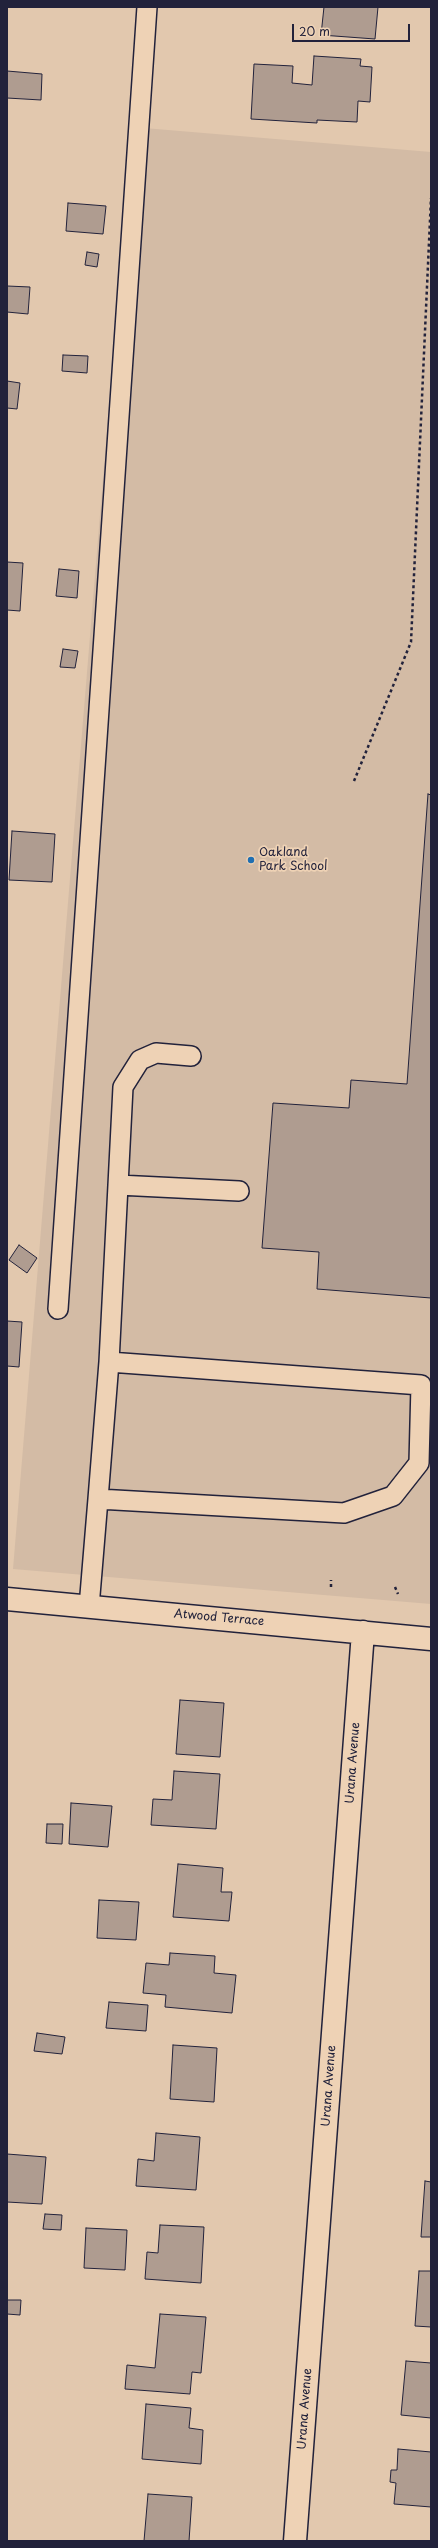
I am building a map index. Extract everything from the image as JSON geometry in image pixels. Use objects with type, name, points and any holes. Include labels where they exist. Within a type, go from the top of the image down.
[{"type":"street","name":"Atwood Terrace","points":[[7,1599],[431,1639]]},
{"type":"street","name":"Urana Avenue","points":[[296,2541],[363,1632]]},
{"type":"lane","points":[[58,1309],[147,7]]},
{"type":"lane","points":[[89,1607],[109,1362],[123,1087],[140,1060],[156,1053],[191,1056]]},
{"type":"lane","points":[[118,1185],[239,1191]]},
{"type":"lane","points":[[98,1499],[344,1513],[393,1496],[419,1463],[421,1385],[109,1362]]},
{"type":"path","points":[[354,781],[412,642],[431,198]]},
{"type":"path","points":[[330,1587],[331,1580]]},
{"type":"path","points":[[395,1587],[398,1594]]},
{"type":"shaded area","name":"Oakland Park School","points":[[132,127],[431,152],[431,1604],[13,1569]]},
{"type":"building","points":[[324,7],[378,7],[375,39],[321,35]]},
{"type":"building","points":[[314,56],[361,59],[360,66],[372,67],[370,102],[358,101],[357,122],[317,120],[317,123],[251,119],[254,64],[293,66],[292,83],[312,85]]},
{"type":"building","points":[[7,71],[42,74],[41,100],[7,98]]},
{"type":"building","points":[[68,203],[106,206],[103,234],[66,231]]},
{"type":"building","points":[[87,252],[99,254],[97,267],[85,265]]},
{"type":"building","points":[[7,286],[30,287],[28,314],[7,312]]},
{"type":"building","points":[[63,355],[88,356],[87,373],[62,371]]},
{"type":"building","points":[[7,381],[20,383],[17,409],[7,408]]},
{"type":"building","points":[[7,562],[23,563],[20,611],[7,610]]},
{"type":"building","points":[[59,569],[79,571],[77,598],[56,596]]},
{"type":"building","points":[[63,649],[78,651],[75,668],[60,667]]},
{"type":"building","points":[[428,794],[431,795],[431,1298],[317,1289],[319,1252],[262,1248],[273,1103],[349,1108],[351,1080],[407,1084]]},
{"type":"building","points":[[12,831],[55,834],[52,882],[9,880]]},
{"type":"building","points":[[19,1245],[37,1258],[27,1273],[9,1260]]},
{"type":"building","points":[[7,1321],[22,1322],[19,1367],[7,1366]]},
{"type":"building","points":[[180,1700],[224,1703],[220,1757],[176,1754]]},
{"type":"building","points":[[174,1771],[220,1774],[216,1829],[151,1825],[153,1799],[172,1800]]},
{"type":"building","points":[[71,1803],[112,1806],[108,1847],[69,1844]]},
{"type":"building","points":[[47,1824],[63,1824],[62,1844],[46,1843]]},
{"type":"building","points":[[178,1864],[223,1868],[221,1892],[232,1892],[229,1921],[173,1917]]},
{"type":"building","points":[[99,1900],[139,1902],[136,1940],[97,1938]]},
{"type":"building","points":[[170,1953],[215,1956],[214,1973],[236,1975],[232,2013],[165,2007],[166,1995],[143,1993],[146,1963],[169,1965]]},
{"type":"building","points":[[109,2002],[148,2005],[146,2031],[106,2028]]},
{"type":"building","points":[[37,2033],[65,2037],[62,2054],[34,2051]]},
{"type":"building","points":[[173,2045],[217,2048],[214,2102],[170,2099]]},
{"type":"building","points":[[156,2133],[200,2137],[196,2190],[136,2186],[138,2159],[154,2161]]},
{"type":"building","points":[[7,2154],[46,2157],[42,2204],[7,2202]]},
{"type":"building","points":[[425,2181],[431,2182],[431,2237],[421,2237]]},
{"type":"building","points":[[45,2214],[62,2215],[61,2230],[43,2229]]},
{"type":"building","points":[[160,2225],[204,2227],[201,2283],[145,2279],[147,2252],[158,2253]]},
{"type":"building","points":[[86,2228],[127,2230],[125,2270],[84,2268]]},
{"type":"building","points":[[419,2271],[431,2271],[431,2327],[415,2326]]},
{"type":"building","points":[[7,2300],[21,2300],[20,2315],[7,2314]]},
{"type":"building","points":[[160,2314],[206,2317],[201,2373],[192,2372],[190,2394],[125,2389],[127,2365],[155,2368]]},
{"type":"building","points":[[406,2361],[431,2363],[431,2418],[401,2415]]},
{"type":"building","points":[[146,2404],[191,2408],[189,2428],[203,2430],[201,2464],[142,2459]]},
{"type":"building","points":[[398,2449],[431,2452],[431,2507],[394,2504],[396,2483],[390,2482],[391,2470],[397,2470]]},
{"type":"building","points":[[148,2494],[192,2497],[189,2541],[144,2541]]},
{"type":"place","name":"Oakland Park School","points":[[251,860]]}]
